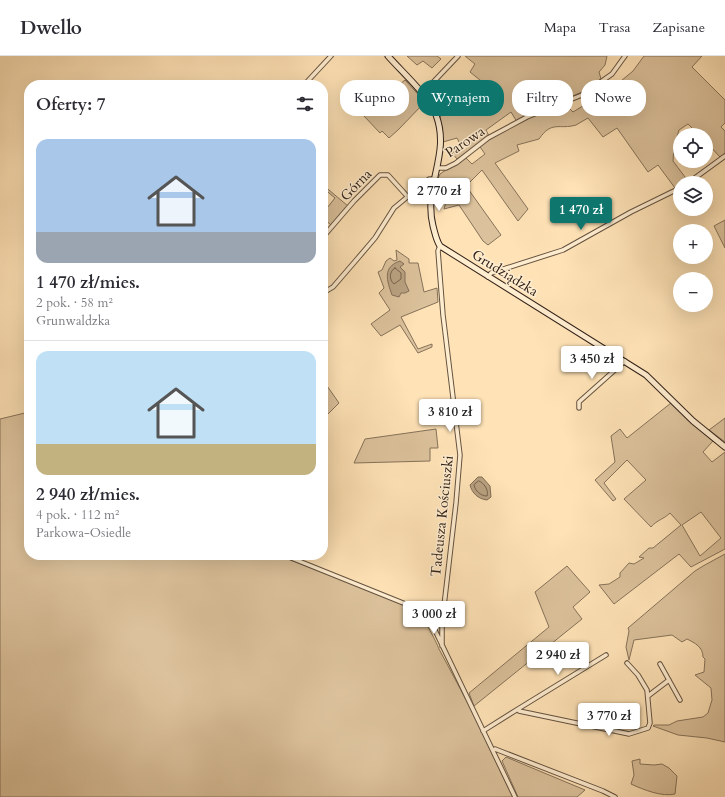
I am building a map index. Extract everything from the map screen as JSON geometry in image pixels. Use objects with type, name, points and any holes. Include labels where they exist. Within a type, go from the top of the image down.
[{"type":"street","points":[[308,80],[330,56]]},
{"type":"street","points":[[388,56],[417,88]]},
{"type":"street","points":[[435,80],[458,56]]},
{"type":"street","name":"Parowa","points":[[438,168],[446,168],[456,163],[488,138],[527,117],[582,95],[612,74],[625,56]]},
{"type":"street","points":[[437,116],[439,122],[441,142],[438,168],[434,179],[430,200],[430,215],[437,241],[440,246]]},
{"type":"street","points":[[698,176],[725,156]]},
{"type":"street","name":"Górna","points":[[328,231],[354,201],[380,175],[388,175],[407,196]]},
{"type":"street","points":[[328,290],[333,287],[375,238],[394,208],[429,179],[434,179]]},
{"type":"street","points":[[488,277],[491,273],[563,250],[631,212],[673,191]]},
{"type":"street","name":"Grudziądzka","points":[[440,246],[625,361],[654,381],[693,421],[725,446]]},
{"type":"street","name":"Tadeusza Kościuszki","points":[[440,246],[438,251],[444,315],[460,455],[442,623],[442,646]]},
{"type":"street","points":[[579,408],[579,402],[625,361]]},
{"type":"street","points":[[296,560],[423,612],[432,624],[515,797]]},
{"type":"street","points":[[483,731],[606,655]]},
{"type":"street","points":[[518,709],[519,711],[632,734],[648,728],[650,725],[648,696],[642,680],[627,663]]},
{"type":"street","points":[[660,664],[680,700]]},
{"type":"street","points":[[648,696],[669,680]]},
{"type":"street","points":[[492,750],[495,749],[615,797]]},
{"type":"shaded area","points":[[407,56],[437,56],[441,59],[432,68],[423,61],[417,65]]},
{"type":"shaded area","points":[[465,56],[607,56],[605,65],[599,72],[601,79],[581,80],[581,92],[573,96],[573,80],[512,80],[512,114],[511,112],[486,130],[489,136],[517,122],[513,116],[573,116],[573,112],[581,107],[581,116],[646,116],[646,80],[622,80],[633,71],[644,56],[702,56],[692,67],[725,100],[725,123],[721,127],[725,131],[725,154],[720,157],[713,150],[713,128],[692,128],[688,124],[682,128],[673,128],[673,168],[678,168],[684,176],[673,176],[673,185],[658,165],[648,172],[617,128],[603,137],[588,118],[576,125],[552,128],[544,133],[539,139],[517,145],[519,151],[495,163],[528,209],[518,221],[482,170],[466,186],[501,235],[488,245],[483,241],[459,205],[444,209],[451,184],[437,181],[440,174],[465,157],[472,164],[485,154],[478,144],[457,159],[452,153],[461,146],[457,138],[443,142],[440,117],[504,116],[504,80],[480,80],[470,72],[475,64]]},
{"type":"shaded area","points":[[409,84],[417,93],[417,110],[389,138],[382,131],[380,133],[364,116],[409,116]]},
{"type":"shaded area","points":[[328,189],[348,206],[331,225],[328,222],[328,207],[335,198],[328,192]]},
{"type":"shaded area","points":[[725,220],[725,248],[714,226]]},
{"type":"shaded area","points":[[396,250],[409,259],[409,263],[418,263],[424,292],[437,288],[438,302],[401,317],[418,349],[432,344],[432,347],[418,353],[400,325],[381,336],[371,324],[390,310],[379,293],[384,288],[378,272],[382,270],[386,261],[390,258],[394,261],[397,260]]},
{"type":"shaded area","points":[[328,387],[339,403],[328,414]]},
{"type":"shaded area","points":[[671,403],[713,441],[703,452],[712,462],[725,452],[725,549],[691,567],[679,554],[614,604],[599,585],[609,584],[620,577],[620,573],[629,563],[634,564],[644,558],[639,557],[649,548],[653,548],[681,525],[670,513],[651,527],[624,499],[646,480],[627,460],[604,483],[616,499],[613,501],[595,480],[615,462],[611,436],[620,429],[627,438]],"holes":[[[701,512],[721,538],[700,556],[682,525]]]},
{"type":"shaded area","points":[[24,413],[24,560],[291,560],[415,609],[432,634],[514,797],[0,797],[0,419]]},
{"type":"shaded area","points":[[725,418],[725,442],[709,430]]},
{"type":"shaded area","points":[[436,429],[438,448],[430,448],[430,461],[354,463],[365,439]]},
{"type":"shaded area","points":[[725,554],[725,742],[707,738],[678,735],[653,726],[669,725],[677,721],[703,717],[708,713],[712,700],[711,688],[695,675],[704,672],[705,659],[698,646],[687,639],[682,642],[672,635],[634,640],[629,660],[626,647],[629,631],[628,628],[695,571]]},
{"type":"shaded area","points":[[567,566],[590,592],[573,607],[582,619],[474,706],[469,693],[549,627],[535,592]]},
{"type":"shaded area","points":[[506,757],[585,790],[577,797],[518,797],[502,761]]},
{"type":"shaded area","points":[[640,759],[640,764],[662,764],[669,768],[677,776],[675,794],[659,794],[647,791],[631,784],[634,775],[632,761]]},
{"type":"water","points":[[400,261],[404,264],[400,267],[405,272],[405,282],[409,291],[401,293],[399,297],[392,295],[387,275],[390,267]]},
{"type":"water","points":[[478,477],[482,477],[490,486],[491,497],[487,500],[478,497],[471,488],[470,485]]}]
